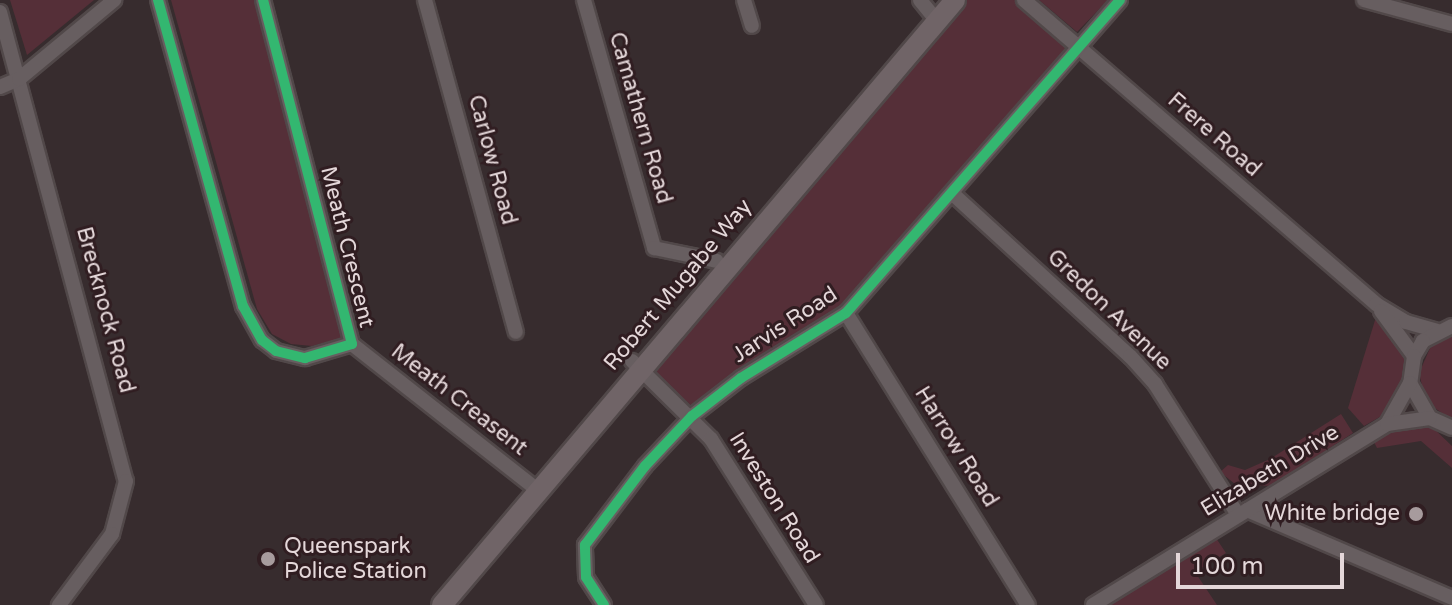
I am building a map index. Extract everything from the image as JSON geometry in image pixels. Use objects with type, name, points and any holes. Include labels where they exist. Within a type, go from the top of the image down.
[{"type":"main road","name":"Robert Mugabe Way","points":[[636,364],[717,261],[931,8],[955,0]]},
{"type":"main road","name":"Robert Mugabe Way","points":[[442,605],[534,487],[931,8]]},
{"type":"main road","name":"Robert Mugabe Way","points":[[427,605],[534,487]]},
{"type":"street","points":[[0,87],[19,79],[114,0]]},
{"type":"street","name":"Meath Crescent","points":[[158,0],[252,326],[262,340],[289,356],[305,358],[352,344],[263,0]]},
{"type":"street","name":"Carlow Road","points":[[425,0],[516,332]]},
{"type":"street","name":"Camathern Road","points":[[584,0],[654,248],[717,261]]},
{"type":"street","points":[[744,0],[752,26]]},
{"type":"street","name":"Frere Road","points":[[1024,0],[1376,304],[1406,322],[1445,328]]},
{"type":"street","name":"Jarvis Road","points":[[604,605],[586,577],[585,545],[627,487],[692,416],[741,378],[846,313],[954,195],[1077,46],[1120,0]]},
{"type":"street","points":[[1364,0],[1452,24]]},
{"type":"street","name":"Brecknock Road","points":[[0,12],[126,481],[121,517],[112,534],[59,605]]},
{"type":"street","name":"Gredon Avenue","points":[[954,195],[1130,356],[1155,384],[1243,513]]},
{"type":"street","name":"Frere Road","points":[[1376,304],[1414,356]]},
{"type":"street","name":"Harrow Road","points":[[846,313],[1028,605]]},
{"type":"street","points":[[1445,328],[1414,356],[1410,383],[1430,418],[1450,430]]},
{"type":"street","name":"Meath Creasent","points":[[352,344],[534,487]]},
{"type":"street","name":"Investon Road","points":[[636,364],[692,416],[816,605]]},
{"type":"street","name":"Elizabeth Drive","points":[[1387,424],[1410,383]]},
{"type":"street","name":"Elizabeth Drive","points":[[1093,605],[1387,424],[1430,418]]},
{"type":"street","points":[[1243,513],[1452,598]]},
{"type":"shaded area","points":[[10,0],[94,0],[27,55]]},
{"type":"shaded area","points":[[171,0],[256,0],[342,338],[312,346],[291,344],[272,334],[257,309]]},
{"type":"shaded area","points":[[967,0],[1016,0],[1068,45],[1065,55],[843,310],[693,407],[649,368],[748,263]]},
{"type":"shaded area","points":[[1039,0],[1108,0],[1077,32]]},
{"type":"shaded area","points":[[1376,317],[1405,358],[1403,383],[1385,414],[1364,426],[1348,408]]},
{"type":"shaded area","points":[[1452,334],[1452,420],[1426,402],[1419,373],[1431,346]]},
{"type":"shaded area","points":[[1341,414],[1353,433],[1271,486],[1235,484],[1220,472],[1228,465],[1245,470],[1270,459]]},
{"type":"shaded area","points":[[1428,423],[1452,446],[1452,468],[1421,441],[1377,448],[1373,440],[1389,429]]},
{"type":"shaded area","points":[[1214,535],[1226,553],[1195,572],[1217,605],[1104,605]]},
{"type":"cycle path","points":[[158,0],[243,306],[262,340],[276,351],[305,358],[352,344],[263,0]]},
{"type":"cycle path","points":[[604,605],[586,577],[585,545],[645,466],[692,416],[741,378],[846,313],[1120,0]]},
{"type":"place","name":"White bridge","points":[[1416,514]]},
{"type":"place","name":"Queenspark Police Station","points":[[268,559]]}]
